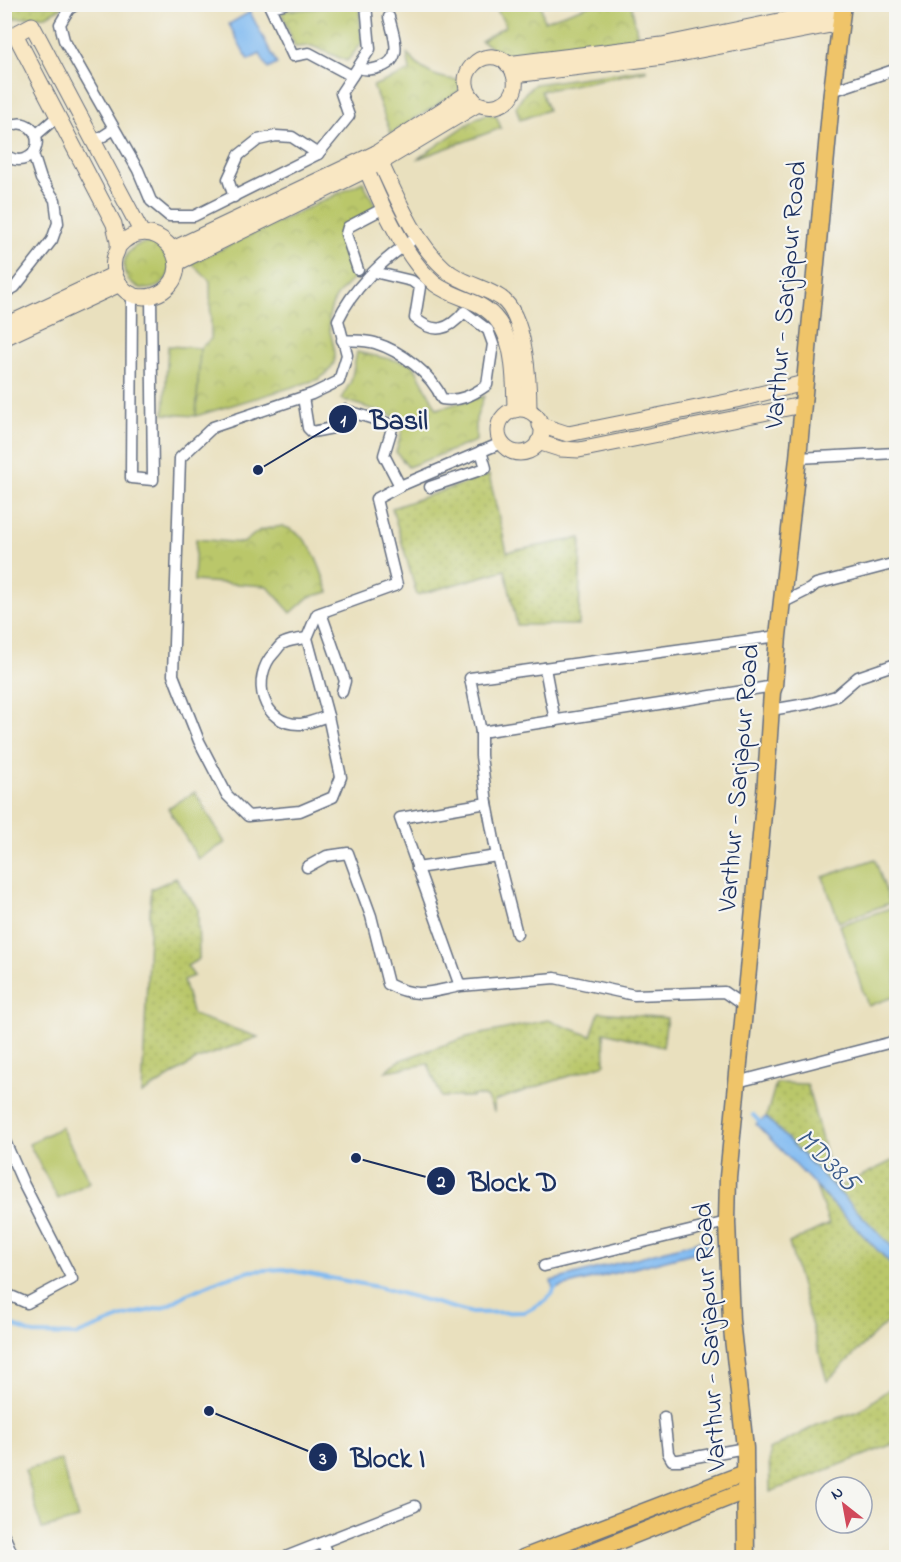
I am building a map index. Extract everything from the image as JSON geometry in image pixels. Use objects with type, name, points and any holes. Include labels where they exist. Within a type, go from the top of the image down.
[{"type":"main road","name":"Varthur - Sarjapur Road","points":[[746,1557],[745,1448],[731,1320],[727,1222],[729,1166],[772,692],[798,458],[832,91],[842,12]]},
{"type":"main road","points":[[523,1557],[745,1473]]},
{"type":"main road","points":[[576,1557],[745,1491]]},
{"type":"street","points":[[77,4],[69,9],[60,24],[64,40],[138,170],[151,201],[168,216],[194,216],[318,154],[349,116],[341,93],[370,49],[366,4]]},
{"type":"street","points":[[284,4],[270,7],[293,56],[309,53],[355,72],[369,71],[389,64],[394,59],[396,52],[389,17]]},
{"type":"street","points":[[511,70],[514,92],[505,103],[491,107],[473,98],[466,78],[473,64],[479,60],[492,57],[511,70],[664,57],[842,12]]},
{"type":"street","points":[[118,247],[114,224],[15,34],[32,25],[142,233]]},
{"type":"street","points":[[37,76],[54,68]]},
{"type":"street","points":[[832,91],[894,70]]},
{"type":"street","points":[[175,256],[371,162],[473,98]]},
{"type":"street","points":[[36,135],[58,116]]},
{"type":"street","points":[[4,154],[17,160],[23,160],[33,154],[37,148],[34,130],[26,124],[15,123],[5,126]]},
{"type":"street","points":[[94,142],[114,129]]},
{"type":"street","points":[[234,197],[228,179],[239,155],[258,140],[276,136],[292,137],[318,154]]},
{"type":"street","points":[[4,293],[15,287],[52,240],[58,223],[55,200],[41,179],[33,154]]},
{"type":"street","points":[[371,162],[384,208],[393,227],[412,241]]},
{"type":"street","points":[[371,162],[412,241],[424,272],[437,285],[472,301],[493,314],[504,329],[522,411]]},
{"type":"street","points":[[358,270],[346,234],[348,227],[384,208]]},
{"type":"street","points":[[142,233],[159,236],[175,256],[172,282],[163,291],[151,296],[132,294],[117,279],[114,258],[118,247],[126,239],[142,233]]},
{"type":"street","points":[[412,241],[374,272],[344,306],[338,320],[347,355],[339,381],[303,397],[213,427],[180,459],[173,675],[199,741],[227,795],[248,816],[300,811],[333,797],[341,777],[328,716],[307,638],[317,614],[397,585],[376,499],[400,486],[501,442]]},
{"type":"street","points":[[342,340],[375,343],[404,357],[437,387],[442,399],[452,400],[474,395],[487,385],[494,344],[488,330],[464,312],[454,325],[440,329],[424,326],[415,318],[420,287],[412,281],[374,272]]},
{"type":"street","points":[[4,326],[117,279]]},
{"type":"street","points":[[4,338],[117,279]]},
{"type":"street","points":[[132,294],[131,478],[153,480],[151,296]]},
{"type":"street","points":[[540,425],[568,434],[736,400],[804,383]]},
{"type":"street","points":[[303,397],[308,428],[312,432],[333,428],[338,414],[345,410],[393,425],[384,455],[400,486]]},
{"type":"street","points":[[736,400],[738,418]]},
{"type":"street","points":[[538,442],[560,449],[579,450],[802,405]]},
{"type":"street","points":[[522,411],[536,417],[541,434],[538,442],[532,448],[523,452],[510,451],[501,442],[499,425],[505,415],[522,411]]},
{"type":"street","points":[[430,488],[486,468],[481,451]]},
{"type":"street","points":[[798,458],[897,453]]},
{"type":"street","points":[[782,603],[816,584],[897,563]]},
{"type":"street","points":[[321,613],[345,681],[342,692]]},
{"type":"street","points":[[517,934],[497,856],[487,803],[481,756],[481,732],[470,678],[778,636]]},
{"type":"street","points":[[307,638],[284,643],[270,657],[261,674],[261,693],[267,706],[282,720],[300,724],[328,716]]},
{"type":"street","points":[[771,710],[813,703],[836,696],[858,677],[897,664]]},
{"type":"street","points":[[545,668],[555,721]]},
{"type":"street","points":[[481,732],[774,686]]},
{"type":"street","points":[[460,986],[400,818],[487,803]]},
{"type":"street","points":[[307,867],[327,856],[348,853],[370,916],[388,984],[402,991],[421,994],[460,986],[555,978],[634,995],[724,992],[744,1006]]},
{"type":"street","points":[[417,868],[497,856]]},
{"type":"street","points":[[737,1082],[897,1041]]},
{"type":"street","points":[[4,1139],[24,1185],[72,1279],[27,1303],[4,1293]]},
{"type":"street","points":[[544,1266],[727,1222]]},
{"type":"street","points":[[664,1416],[668,1453],[672,1460],[745,1448]]},
{"type":"street","points":[[283,1557],[415,1506]]},
{"type":"street","points":[[4,1535],[14,1557]]},
{"type":"street","points":[[322,1543],[329,1557]]},
{"type":"green space","points":[[631,4],[639,42],[528,56],[504,55],[481,41],[506,26],[494,5],[541,5],[544,21],[590,5]]},
{"type":"green space","points":[[5,5],[66,5],[46,16],[5,19]]},
{"type":"green space","points":[[359,5],[362,43],[347,61],[312,46],[295,47],[281,11]]},
{"type":"green space","points":[[407,53],[412,60],[431,74],[462,80],[458,92],[391,134],[373,86],[410,71]]},
{"type":"green space","points":[[646,69],[646,71],[541,91],[548,110],[520,120],[516,107],[525,93],[535,84]]},
{"type":"green space","points":[[487,114],[496,115],[501,128],[417,159],[477,118]]},
{"type":"green space","points":[[363,182],[376,207],[344,232],[354,278],[337,296],[331,307],[329,320],[335,351],[333,365],[319,379],[196,416],[200,348],[211,339],[210,281],[191,263]]},
{"type":"green space","points":[[147,243],[163,250],[170,266],[163,282],[147,289],[131,282],[124,266],[131,250]]},
{"type":"green space","points":[[168,346],[200,348],[196,416],[164,414]]},
{"type":"green space","points":[[357,352],[413,364],[437,409],[484,396],[476,419],[476,441],[408,467],[396,452],[405,420],[341,399],[351,381]]},
{"type":"green space","points":[[489,475],[507,552],[581,538],[579,625],[517,625],[505,570],[417,595],[392,508]]},
{"type":"green space","points":[[282,526],[292,530],[308,543],[329,592],[309,597],[291,613],[267,586],[194,581],[196,539],[243,543],[260,530]]},
{"type":"green space","points":[[195,792],[225,843],[198,859],[168,808]]},
{"type":"green space","points":[[875,859],[890,903],[839,922],[823,877]]},
{"type":"green space","points":[[176,878],[198,909],[199,959],[187,966],[194,976],[183,980],[193,1015],[258,1037],[198,1059],[142,1094],[151,889]]},
{"type":"green space","points":[[896,906],[896,996],[868,1006],[840,925]]},
{"type":"green space","points":[[599,1012],[667,1018],[663,1047],[604,1032],[605,1064],[494,1101],[494,1111],[486,1097],[476,1095],[441,1097],[428,1064],[386,1071],[398,1061],[467,1037],[548,1020],[591,1036]]},
{"type":"green space","points":[[776,1083],[807,1084],[835,1188],[766,1117]]},
{"type":"green space","points":[[61,1127],[90,1182],[58,1199],[29,1144]]},
{"type":"green space","points":[[896,1159],[896,1251],[836,1189]]},
{"type":"green space","points":[[816,1187],[896,1269],[896,1321],[892,1317],[827,1381],[789,1243],[829,1224]]},
{"type":"green space","points":[[896,1384],[896,1443],[770,1492],[769,1450],[817,1425],[859,1411]]},
{"type":"green space","points":[[61,1460],[78,1519],[42,1529],[25,1470]]},
{"type":"water","points":[[250,12],[277,64],[268,69],[260,54],[248,60],[229,24]]},
{"type":"water","points":[[766,1117],[896,1251],[896,1269],[756,1124]]},
{"type":"water","points":[[699,1241],[708,1241],[704,1250],[553,1289],[551,1281]]},
{"type":"waterway","name":"MD385","points":[[753,1115],[763,1125]]},
{"type":"waterway","points":[[4,1322],[33,1334],[77,1335],[125,1316],[165,1307],[187,1294],[225,1278],[251,1271],[283,1269],[378,1287],[472,1313],[525,1312],[545,1301],[556,1286]]},
{"type":"place","name":"Basil","points":[[258,470]]},
{"type":"place","name":"Block D","points":[[356,1158]]},
{"type":"place","name":"Block I","points":[[209,1411]]}]
